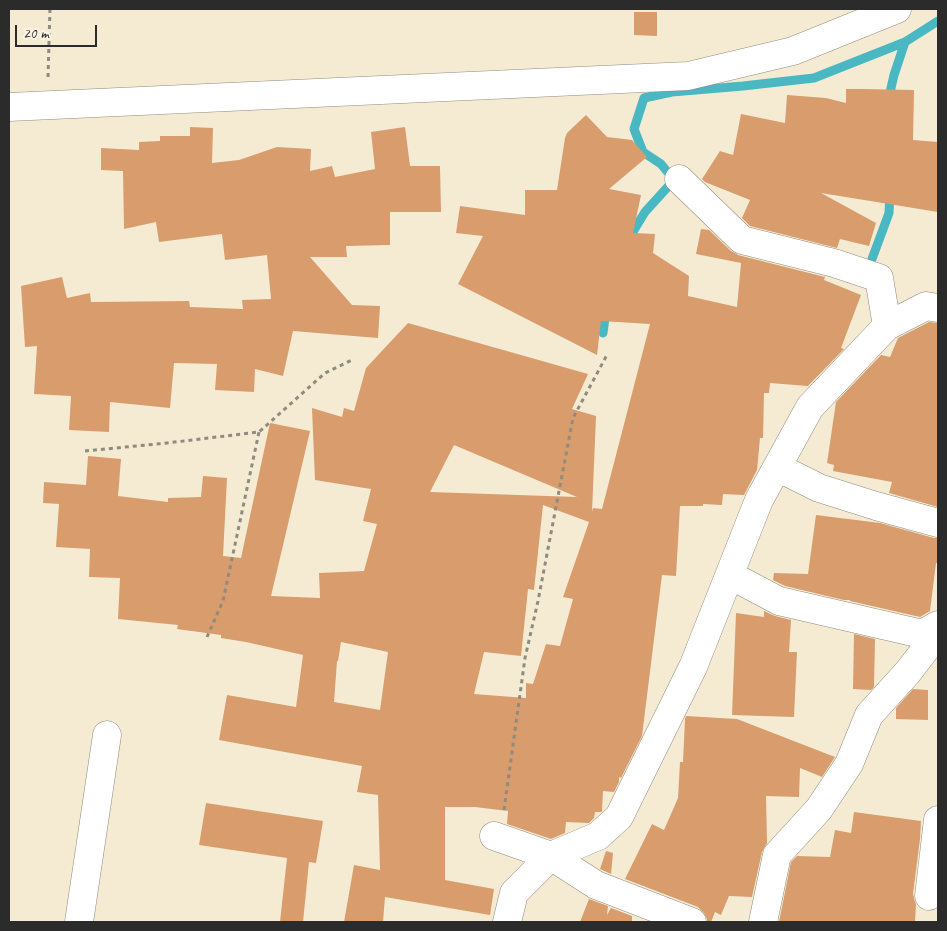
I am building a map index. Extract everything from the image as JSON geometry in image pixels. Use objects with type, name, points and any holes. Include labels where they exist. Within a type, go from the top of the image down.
[{"type":"street","points":[[9,107],[688,76],[793,51],[897,9]]},
{"type":"street","points":[[679,179],[742,240],[834,263],[879,278],[888,326]]},
{"type":"street","points":[[507,922],[514,893],[551,856],[598,836],[619,817],[694,667],[759,500],[810,407],[888,326],[926,306],[938,308]]},
{"type":"street","points":[[777,467],[819,488],[938,523]]},
{"type":"street","points":[[730,575],[779,601],[937,639],[869,714],[849,764],[819,809],[777,856],[763,922]]},
{"type":"street","points":[[79,922],[107,735]]},
{"type":"street","points":[[929,896],[938,820]]},
{"type":"street","points":[[494,836],[551,856],[596,885],[692,922]]},
{"type":"path","points":[[47,105],[50,9]]},
{"type":"path","points":[[494,836],[504,813],[526,658],[573,418],[608,354]]},
{"type":"path","points":[[85,451],[259,432],[325,373],[352,360]]},
{"type":"path","points":[[207,637],[223,602],[259,432]]},
{"type":"building","points":[[634,12],[657,12],[657,36],[634,35]]},
{"type":"building","points":[[846,89],[914,90],[913,140],[938,142],[938,212],[821,193],[876,223],[869,246],[840,239],[837,248],[750,226],[742,218],[750,200],[705,182],[702,179],[720,151],[733,155],[741,114],[785,123],[787,95],[826,98],[846,103]]},
{"type":"building","points":[[586,115],[607,137],[632,140],[647,157],[609,189],[641,195],[633,233],[655,234],[653,253],[689,276],[688,296],[737,307],[741,263],[696,254],[701,229],[709,230],[731,251],[738,255],[825,277],[824,280],[861,295],[841,348],[844,349],[808,386],[770,383],[769,393],[764,393],[763,438],[760,438],[757,470],[744,495],[723,494],[722,505],[680,506],[676,576],[662,575],[642,736],[621,778],[619,777],[619,782],[614,792],[603,791],[602,811],[595,812],[594,818],[589,823],[566,822],[565,833],[551,839],[507,824],[508,811],[475,807],[445,807],[445,880],[494,889],[490,915],[385,897],[383,922],[344,922],[354,865],[380,870],[378,795],[357,792],[362,766],[219,740],[227,695],[296,707],[303,655],[221,638],[221,635],[177,629],[178,625],[118,619],[120,578],[89,577],[90,549],[56,547],[59,504],[43,503],[44,482],[86,485],[88,456],[121,459],[118,496],[168,502],[168,498],[201,497],[203,476],[227,478],[223,556],[241,558],[270,423],[310,431],[271,596],[320,598],[319,573],[364,571],[377,524],[363,521],[371,489],[315,480],[312,408],[342,417],[344,408],[354,411],[366,368],[408,323],[588,374],[572,409],[596,416],[592,512],[593,508],[602,509],[650,324],[601,321],[597,355],[458,284],[483,236],[456,233],[460,206],[525,215],[525,190],[557,190],[567,133]],"holes":[[[454,445],[577,497],[430,492]],[[543,505],[589,522],[563,597],[573,599],[560,646],[546,644],[533,684],[526,683],[526,698],[474,694],[484,652],[521,656],[528,589],[534,590]],[[341,642],[388,652],[380,710],[334,702]]]},
{"type":"building","points":[[190,127],[213,128],[212,163],[239,160],[277,147],[311,149],[310,171],[332,166],[335,177],[375,169],[371,132],[405,127],[410,166],[440,166],[441,212],[390,212],[390,245],[346,246],[347,257],[310,257],[352,305],[380,306],[378,338],[293,331],[283,376],[255,369],[254,392],[215,390],[217,364],[174,363],[170,408],[110,402],[109,432],[69,430],[71,396],[34,394],[37,346],[25,347],[21,286],[62,277],[67,298],[90,293],[91,302],[189,301],[190,307],[243,309],[242,300],[271,299],[267,255],[225,260],[222,234],[159,242],[156,222],[124,229],[123,171],[101,170],[101,148],[139,150],[139,142],[160,141],[160,136],[190,136]]},
{"type":"building","points":[[929,322],[938,323],[938,507],[889,493],[892,482],[833,471],[834,465],[827,463],[836,402],[881,355],[890,357],[898,338]]},
{"type":"building","points":[[816,515],[880,523],[938,538],[938,563],[936,563],[930,611],[920,617],[785,586],[773,580],[774,573],[808,574]]},
{"type":"building","points":[[764,611],[791,620],[789,652],[797,652],[794,717],[732,715],[736,613],[764,617]]},
{"type":"building","points":[[854,634],[875,639],[874,687],[871,690],[853,689]]},
{"type":"building","points":[[913,689],[928,690],[928,720],[896,719],[896,708]]},
{"type":"building","points":[[686,716],[737,719],[835,757],[822,777],[800,768],[799,797],[766,796],[767,843],[762,852],[752,897],[729,896],[721,915],[715,912],[711,922],[707,922],[704,913],[698,907],[625,879],[652,824],[664,830],[678,798],[680,762],[683,762]]},
{"type":"building","points":[[206,803],[323,821],[316,863],[309,862],[303,922],[280,922],[287,858],[199,845]]},
{"type":"building","points":[[854,812],[921,821],[913,894],[916,904],[915,922],[779,922],[791,862],[797,856],[830,857],[835,830],[851,833]]},
{"type":"building","points":[[606,851],[613,853],[611,874],[600,869]]},
{"type":"building","points":[[589,899],[608,906],[607,915],[611,908],[632,916],[632,922],[580,922]]},
{"type":"waterway","points":[[628,240],[645,212],[674,180],[661,164],[643,152],[634,129],[644,98],[672,92],[814,78],[905,42],[938,21]]},
{"type":"waterway","points":[[888,101],[905,42]]},
{"type":"waterway","points":[[872,259],[889,213],[890,193]]},
{"type":"waterway","points":[[603,333],[606,311]]}]
